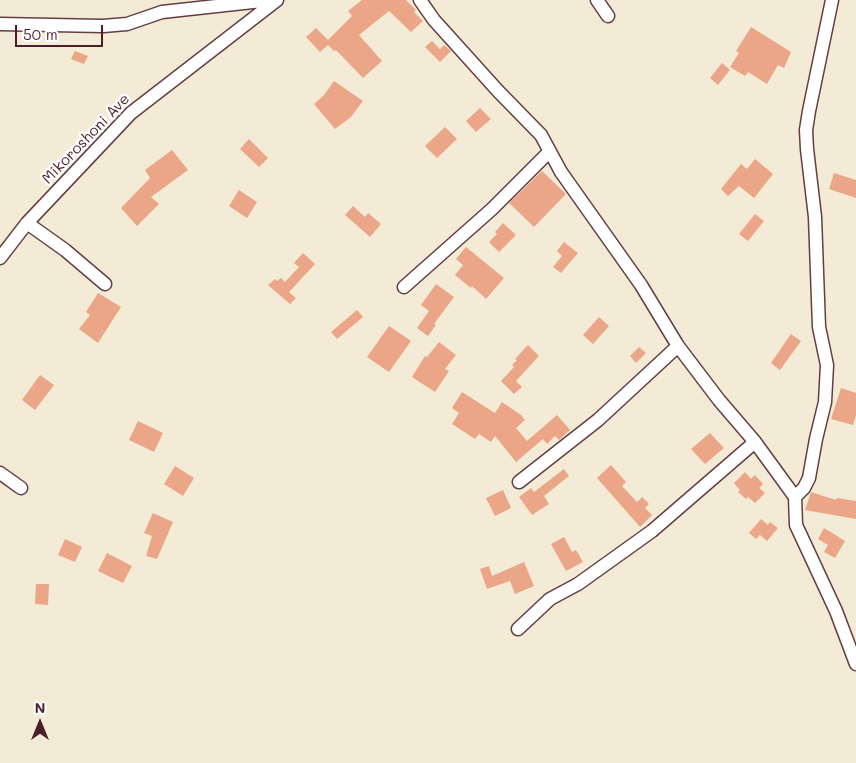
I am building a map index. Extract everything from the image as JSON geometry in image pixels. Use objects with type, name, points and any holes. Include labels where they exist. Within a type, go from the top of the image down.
[{"type":"street","points":[[0,24],[103,26],[127,24],[162,12],[271,0]]},
{"type":"street","name":"Mikoroshoni Ave","points":[[0,258],[27,223],[131,113],[278,0]]},
{"type":"street","points":[[420,0],[434,20],[541,135],[549,152],[574,191],[641,285],[678,346],[719,400],[755,442],[795,497],[796,525],[836,611],[856,664]]},
{"type":"street","points":[[597,0],[608,16]]},
{"type":"street","points":[[795,497],[804,488],[809,478],[825,402],[827,364],[819,327],[814,209],[806,130],[832,0]]},
{"type":"street","points":[[404,287],[492,210],[549,152]]},
{"type":"street","points":[[27,223],[65,250],[105,284]]},
{"type":"street","points":[[519,482],[592,425],[678,346]]},
{"type":"street","points":[[518,629],[550,599],[578,584],[652,531],[755,442]]},
{"type":"street","points":[[0,473],[21,488]]},
{"type":"building","points":[[362,0],[406,0],[423,21],[411,32],[389,11],[359,35],[382,61],[363,78],[336,50],[334,51],[328,45],[320,52],[306,37],[316,28],[328,40],[352,16],[348,11]]},
{"type":"building","points":[[751,27],[791,52],[784,68],[778,65],[767,84],[748,72],[745,76],[730,67],[739,53],[736,51]]},
{"type":"building","points":[[432,41],[440,49],[444,45],[451,51],[440,62],[425,47]]},
{"type":"building","points":[[75,51],[88,56],[84,64],[71,59]]},
{"type":"building","points":[[722,63],[730,70],[718,85],[710,78]]},
{"type":"building","points":[[334,81],[363,101],[351,117],[335,129],[314,104],[324,95]]},
{"type":"building","points":[[480,108],[491,119],[476,132],[466,121]]},
{"type":"building","points":[[445,127],[457,139],[437,158],[425,146]]},
{"type":"building","points":[[249,139],[268,158],[259,167],[240,149]]},
{"type":"building","points":[[172,150],[188,170],[151,197],[159,204],[137,226],[121,208],[150,178],[145,170]]},
{"type":"building","points":[[755,159],[773,174],[754,198],[739,186],[728,196],[721,189],[741,164],[747,169]]},
{"type":"building","points":[[542,171],[566,194],[534,227],[509,203]]},
{"type":"building","points":[[834,173],[856,180],[856,198],[829,189]]},
{"type":"building","points":[[239,190],[257,202],[247,218],[229,206]]},
{"type":"building","points":[[353,206],[365,217],[368,213],[381,224],[370,237],[345,215]]},
{"type":"building","points":[[755,214],[764,221],[748,241],[739,234]]},
{"type":"building","points":[[503,223],[516,235],[499,252],[489,242],[497,234],[495,232]]},
{"type":"building","points":[[564,242],[578,253],[561,273],[553,267],[562,256],[557,251]]},
{"type":"building","points":[[466,247],[504,278],[486,299],[472,286],[471,288],[455,275],[463,265],[456,259]]},
{"type":"building","points":[[303,253],[315,264],[289,292],[296,298],[290,304],[268,285],[275,279],[277,281],[281,278],[285,282],[299,267],[294,263]]},
{"type":"building","points":[[436,284],[454,297],[434,324],[436,325],[428,336],[417,328],[429,311],[421,305]]},
{"type":"building","points":[[98,293],[121,307],[98,343],[79,329],[90,315],[86,312]]},
{"type":"building","points":[[357,310],[363,317],[337,339],[331,332]]},
{"type":"building","points":[[599,317],[609,326],[593,344],[583,335]]},
{"type":"building","points":[[389,326],[411,341],[389,372],[367,357]]},
{"type":"building","points":[[791,334],[801,341],[780,370],[771,363]]},
{"type":"building","points":[[439,342],[456,355],[445,369],[449,371],[435,392],[412,377],[425,356],[427,357]]},
{"type":"building","points":[[528,345],[539,356],[516,381],[522,387],[514,394],[501,381],[514,367],[512,365],[517,360],[515,359]]},
{"type":"building","points":[[639,347],[646,353],[636,363],[630,356]]},
{"type":"building","points":[[40,375],[54,385],[35,410],[22,400]]},
{"type":"building","points":[[841,388],[856,393],[856,415],[853,425],[831,419]]},
{"type":"building","points":[[462,392],[495,413],[502,402],[521,415],[525,420],[516,428],[527,441],[557,415],[570,430],[559,440],[555,436],[547,444],[543,439],[516,462],[495,436],[491,442],[479,434],[475,439],[452,424],[459,413],[452,408]]},
{"type":"building","points":[[138,421],[163,433],[154,452],[129,440]]},
{"type":"building","points":[[710,433],[724,448],[705,464],[691,449]]},
{"type":"building","points":[[611,465],[626,482],[622,486],[637,502],[642,497],[649,504],[645,508],[652,515],[640,527],[597,478]]},
{"type":"building","points":[[175,466],[194,478],[183,496],[164,484]]},
{"type":"building","points":[[564,469],[569,476],[544,496],[549,504],[532,515],[519,497],[531,488],[534,492]]},
{"type":"building","points":[[745,472],[751,479],[755,475],[763,484],[759,488],[765,493],[755,503],[748,497],[746,499],[738,492],[740,490],[734,483]]},
{"type":"building","points":[[503,490],[511,508],[495,516],[486,498]]},
{"type":"building","points":[[811,492],[836,500],[837,498],[856,501],[856,519],[805,510]]},
{"type":"building","points":[[153,513],[173,522],[157,559],[146,556],[152,536],[144,533]]},
{"type":"building","points":[[761,519],[768,525],[770,522],[778,528],[767,541],[760,535],[756,539],[749,533]]},
{"type":"building","points":[[824,528],[845,541],[835,558],[824,552],[828,545],[818,539]]},
{"type":"building","points":[[564,537],[572,552],[576,550],[583,562],[566,571],[551,544]]},
{"type":"building","points":[[65,539],[82,547],[75,562],[58,555]]},
{"type":"building","points":[[107,553],[132,566],[123,583],[98,571]]},
{"type":"building","points":[[524,562],[534,586],[515,594],[510,581],[487,589],[480,569],[489,566],[492,576]]},
{"type":"building","points":[[36,584],[49,584],[48,605],[35,604]]}]
